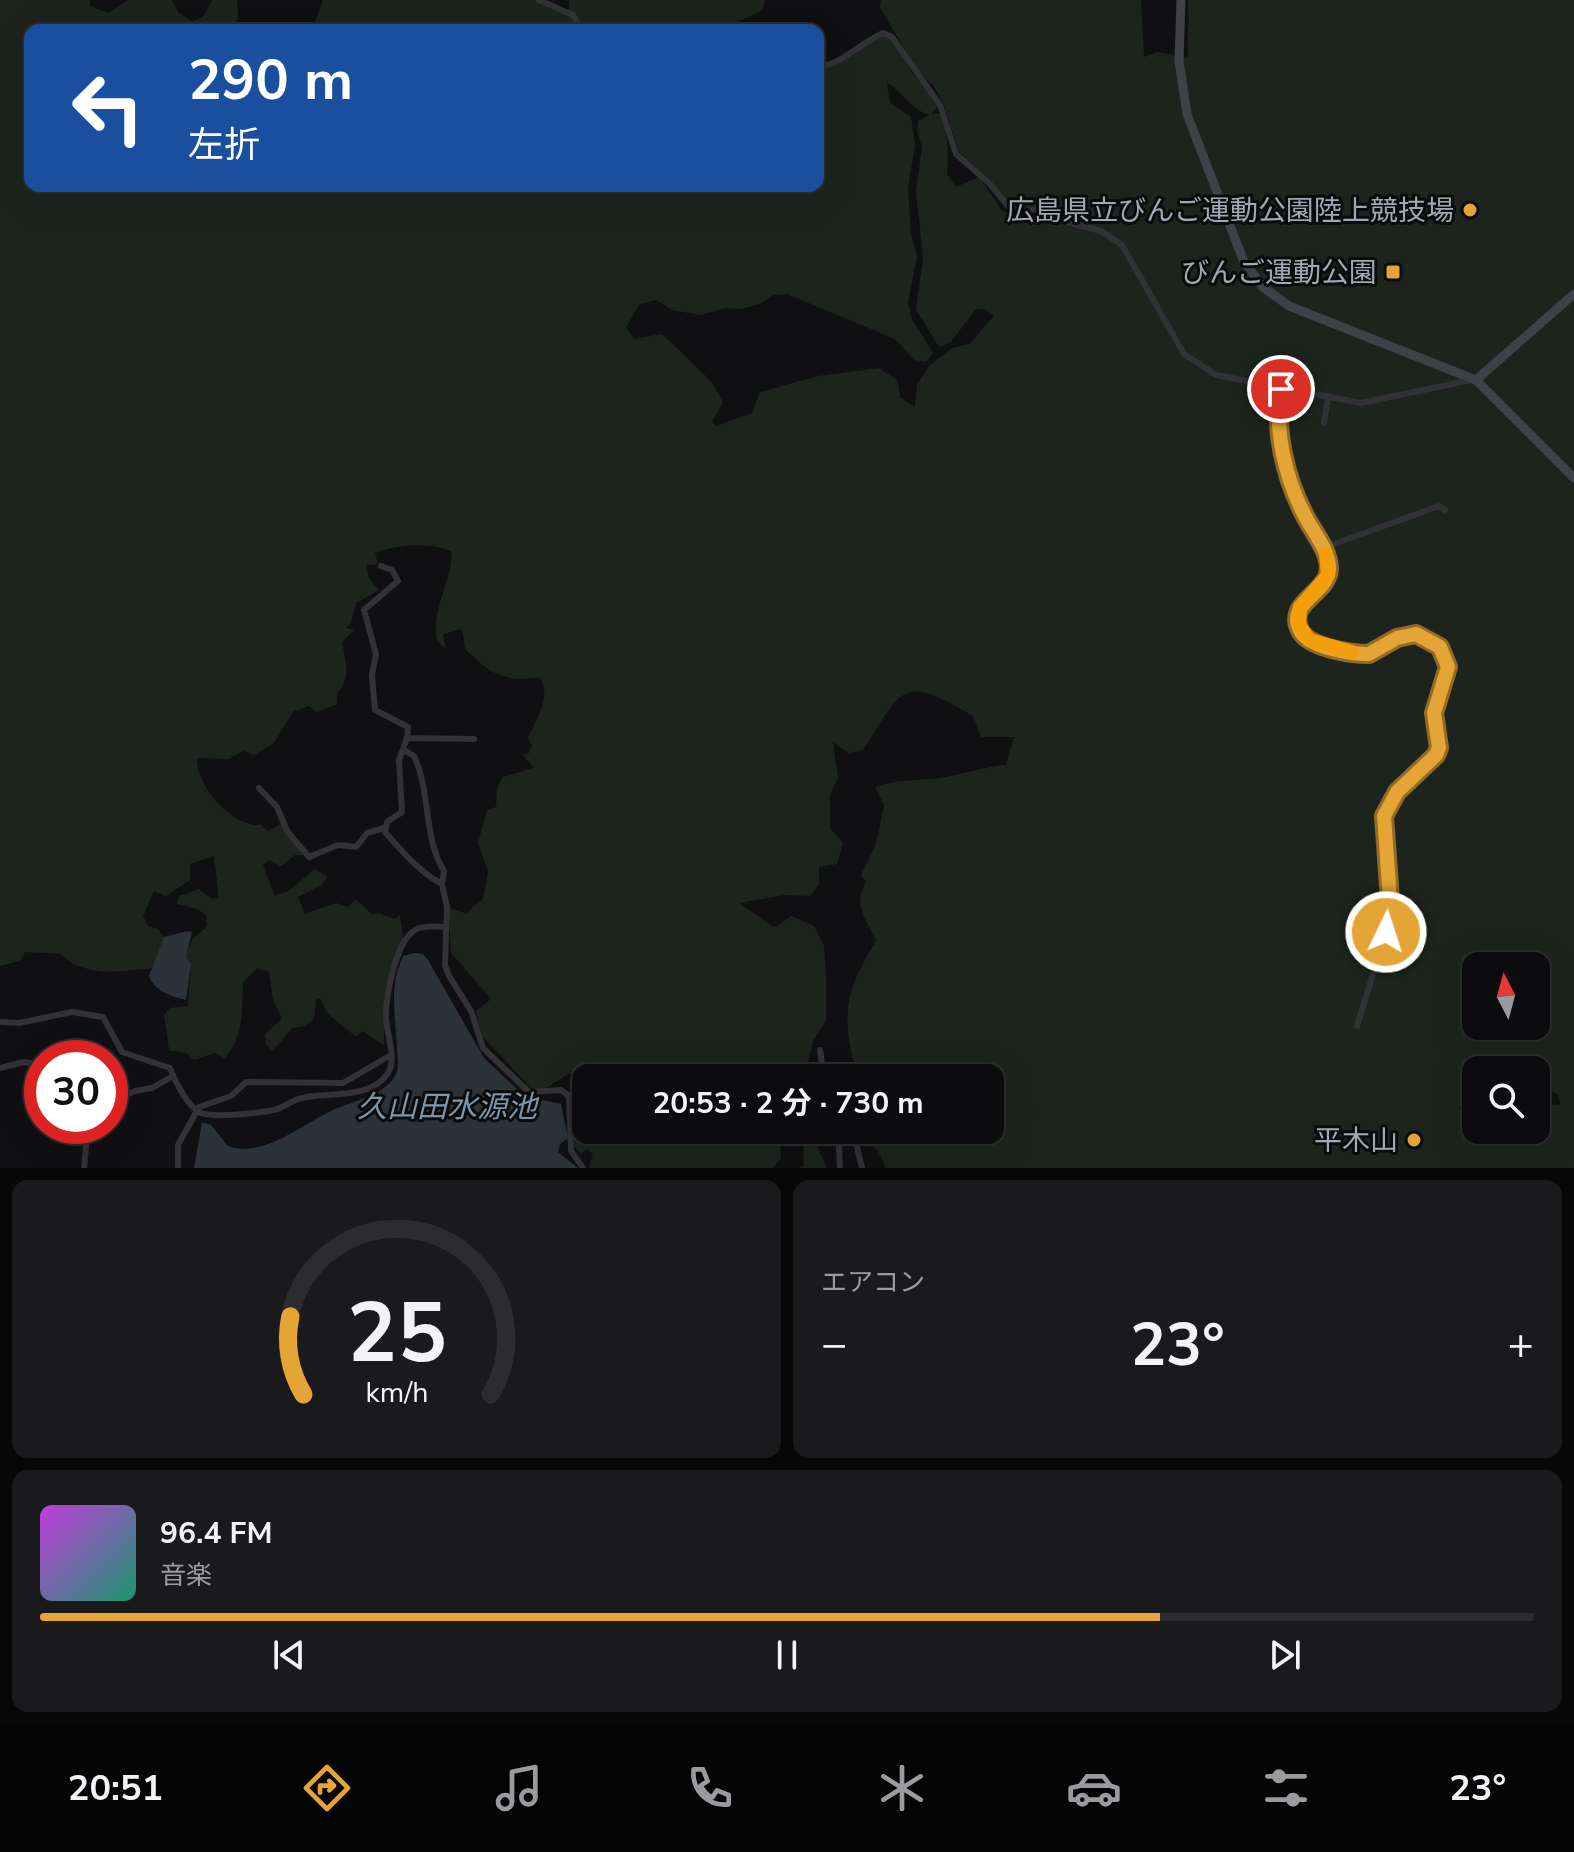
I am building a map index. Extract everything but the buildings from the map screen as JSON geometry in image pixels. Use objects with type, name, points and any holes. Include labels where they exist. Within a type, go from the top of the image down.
[{"type":"street","points":[[539,0],[573,15],[578,24]]},
{"type":"street","points":[[1181,0],[1179,61],[1182,95],[1244,262],[1263,287],[1289,306],[1476,380],[1574,478]]},
{"type":"street","points":[[824,65],[839,61],[883,33],[892,37],[916,75],[935,96],[948,121],[949,140],[956,154],[989,183],[1009,210],[1050,208],[1059,211],[1067,222],[1112,238],[1122,245],[1184,354],[1216,375],[1328,399],[1379,401],[1476,380],[1574,294]]},
{"type":"street","points":[[1281,389],[1278,427],[1294,494],[1323,548],[1328,575],[1305,601],[1298,616],[1302,633],[1309,640],[1369,654],[1397,638],[1416,634],[1440,647],[1448,667],[1434,713],[1440,740],[1436,755],[1397,792],[1384,816],[1390,900],[1386,932],[1357,1026]]},
{"type":"street","points":[[1324,423],[1328,399]]},
{"type":"street","points":[[1323,548],[1439,506],[1445,510]]},
{"type":"street","points":[[259,788],[277,807],[287,831],[309,857],[338,845],[356,847],[367,833],[384,828],[402,812],[399,760],[408,727],[375,710],[372,675],[376,654],[364,610],[398,581],[392,570],[381,566]]},
{"type":"street","points":[[407,738],[474,739]]},
{"type":"street","points":[[404,750],[414,756],[420,783],[428,798],[434,855],[444,871],[442,884],[447,927],[445,965],[471,1011],[483,1048],[529,1092],[565,1091],[569,1096],[571,1151],[583,1168]]},
{"type":"street","points":[[384,828],[400,849],[413,858],[420,873],[442,884]]},
{"type":"street","points":[[0,1022],[19,1023],[72,1012],[103,1017],[122,1052],[170,1068],[197,1112],[222,1117],[246,1111],[276,1110],[302,1098],[342,1096],[382,1080],[391,1066],[385,1015],[397,958],[413,931],[447,927]]},
{"type":"street","points":[[820,1050],[822,1064]]},
{"type":"street","points":[[178,1168],[178,1145],[199,1107],[231,1096],[246,1082],[343,1083],[391,1055]]},
{"type":"street","points":[[0,1068],[24,1062]]},
{"type":"street","points":[[128,1094],[152,1088],[173,1076]]},
{"type":"street","points":[[84,1168],[86,1144]]},
{"type":"street","points":[[839,1144],[840,1168]]},
{"type":"street","points":[[856,1144],[862,1168]]},
{"type":"shaded area","points":[[0,0],[90,0],[90,6],[108,13],[129,0],[172,0],[178,12],[192,22],[204,16],[212,0],[237,0],[236,24],[24,24],[24,192],[824,192],[824,67],[840,63],[883,35],[898,48],[914,75],[939,105],[931,115],[940,113],[943,120],[947,174],[956,187],[979,177],[1002,210],[1014,217],[1050,212],[1053,205],[1014,209],[991,181],[959,152],[943,103],[933,85],[919,73],[880,8],[881,0],[1141,0],[1144,57],[1157,52],[1188,57],[1188,0],[1574,0],[1574,1168],[886,1168],[878,1151],[869,1144],[1004,1144],[1004,1064],[859,1064],[853,1060],[849,1042],[850,998],[859,971],[876,941],[860,905],[866,882],[861,875],[876,844],[884,805],[875,787],[1006,765],[1014,737],[981,737],[973,716],[931,694],[917,692],[906,694],[896,701],[863,750],[848,753],[833,742],[838,777],[830,796],[830,828],[843,843],[837,864],[819,867],[819,885],[810,896],[785,895],[740,903],[771,926],[777,926],[791,916],[814,926],[824,946],[826,1021],[813,1041],[807,1064],[572,1064],[572,1073],[536,1093],[481,1035],[476,1011],[491,999],[451,953],[449,908],[466,913],[483,899],[488,871],[478,843],[487,810],[496,807],[497,788],[502,777],[534,768],[522,754],[529,753],[532,746],[528,738],[542,707],[543,684],[539,677],[516,679],[490,670],[465,649],[462,629],[443,634],[446,649],[437,641],[437,618],[452,552],[434,546],[414,545],[383,550],[375,553],[378,564],[366,565],[369,578],[379,590],[356,603],[351,623],[345,628],[354,630],[342,642],[346,675],[337,693],[337,704],[317,712],[309,706],[294,711],[273,744],[254,755],[244,751],[229,759],[197,758],[202,780],[218,803],[239,820],[261,825],[268,831],[280,824],[304,855],[295,855],[281,866],[269,860],[263,865],[275,896],[290,890],[315,869],[328,877],[321,885],[298,897],[305,914],[336,903],[349,907],[355,899],[372,914],[379,913],[395,919],[400,915],[403,938],[384,996],[384,1045],[363,1031],[356,1037],[327,1013],[320,998],[316,999],[314,1019],[304,1026],[292,1028],[273,1051],[266,1045],[265,1034],[282,1018],[273,1000],[269,971],[256,969],[243,982],[239,1031],[225,1058],[215,1053],[194,1060],[187,1053],[169,1050],[164,1015],[170,1008],[188,1006],[191,964],[185,957],[192,940],[207,926],[206,916],[198,909],[177,904],[179,896],[199,889],[211,898],[219,899],[214,856],[190,864],[190,880],[166,896],[154,891],[143,916],[148,926],[158,929],[164,937],[154,968],[104,972],[82,967],[61,954],[25,952],[20,961],[0,966]],"holes":[[[887,83],[930,115],[919,120],[917,130],[922,147],[916,191],[923,258],[916,310],[939,347],[951,342],[975,310],[985,309],[994,316],[969,344],[952,348],[929,366],[917,385],[915,407],[900,397],[898,381],[879,368],[818,376],[760,392],[752,413],[716,426],[712,422],[723,402],[712,382],[662,334],[634,339],[626,327],[640,304],[656,300],[672,310],[701,315],[725,308],[741,309],[760,304],[774,295],[787,294],[895,339],[914,360],[926,362],[933,353],[912,320],[908,303],[917,256],[911,235],[908,187],[915,145],[911,117],[890,103]]]},
{"type":"shaded area","points":[[323,0],[536,0],[572,16],[576,24],[314,24]]},
{"type":"shaded area","points":[[569,0],[765,0],[762,11],[732,24],[578,24],[569,9]]},
{"type":"shaded area","points":[[780,1144],[781,1158],[773,1168],[589,1168],[593,1154],[587,1149],[581,1154],[574,1146]]},
{"type":"shaded area","points":[[803,1144],[816,1144],[827,1168],[800,1168],[804,1166]]},
{"type":"water","points":[[192,932],[186,957],[191,964],[186,1000],[159,990],[149,976],[164,937]]},
{"type":"water","name":"久山田水源池","points":[[423,954],[428,960],[484,1058],[524,1096],[561,1104],[568,1138],[560,1144],[558,1152],[578,1168],[194,1168],[202,1122],[211,1125],[228,1146],[254,1148],[282,1138],[331,1111],[387,1086],[398,1065],[394,1000],[396,979],[403,956]]},
{"type":"slow traffic","points":[[1326,554],[1328,575],[1323,585],[1300,607],[1299,625],[1302,633],[1314,643],[1352,652]]},
{"type":"place","name":"広島県立びんご運動公園陸上競技場","points":[[1470,210]]},
{"type":"place","name":"びんご運動公園","points":[[1393,272]]},
{"type":"place","name":"平木山","points":[[1414,1140]]},
{"type":"route","points":[[1281,389],[1278,427],[1294,494],[1328,558],[1329,566],[1323,585],[1300,607],[1298,616],[1302,633],[1314,643],[1361,654],[1376,653],[1397,638],[1416,634],[1434,641],[1446,656],[1448,667],[1434,713],[1439,748],[1436,755],[1397,792],[1386,807],[1384,816],[1390,900],[1386,932]]}]
